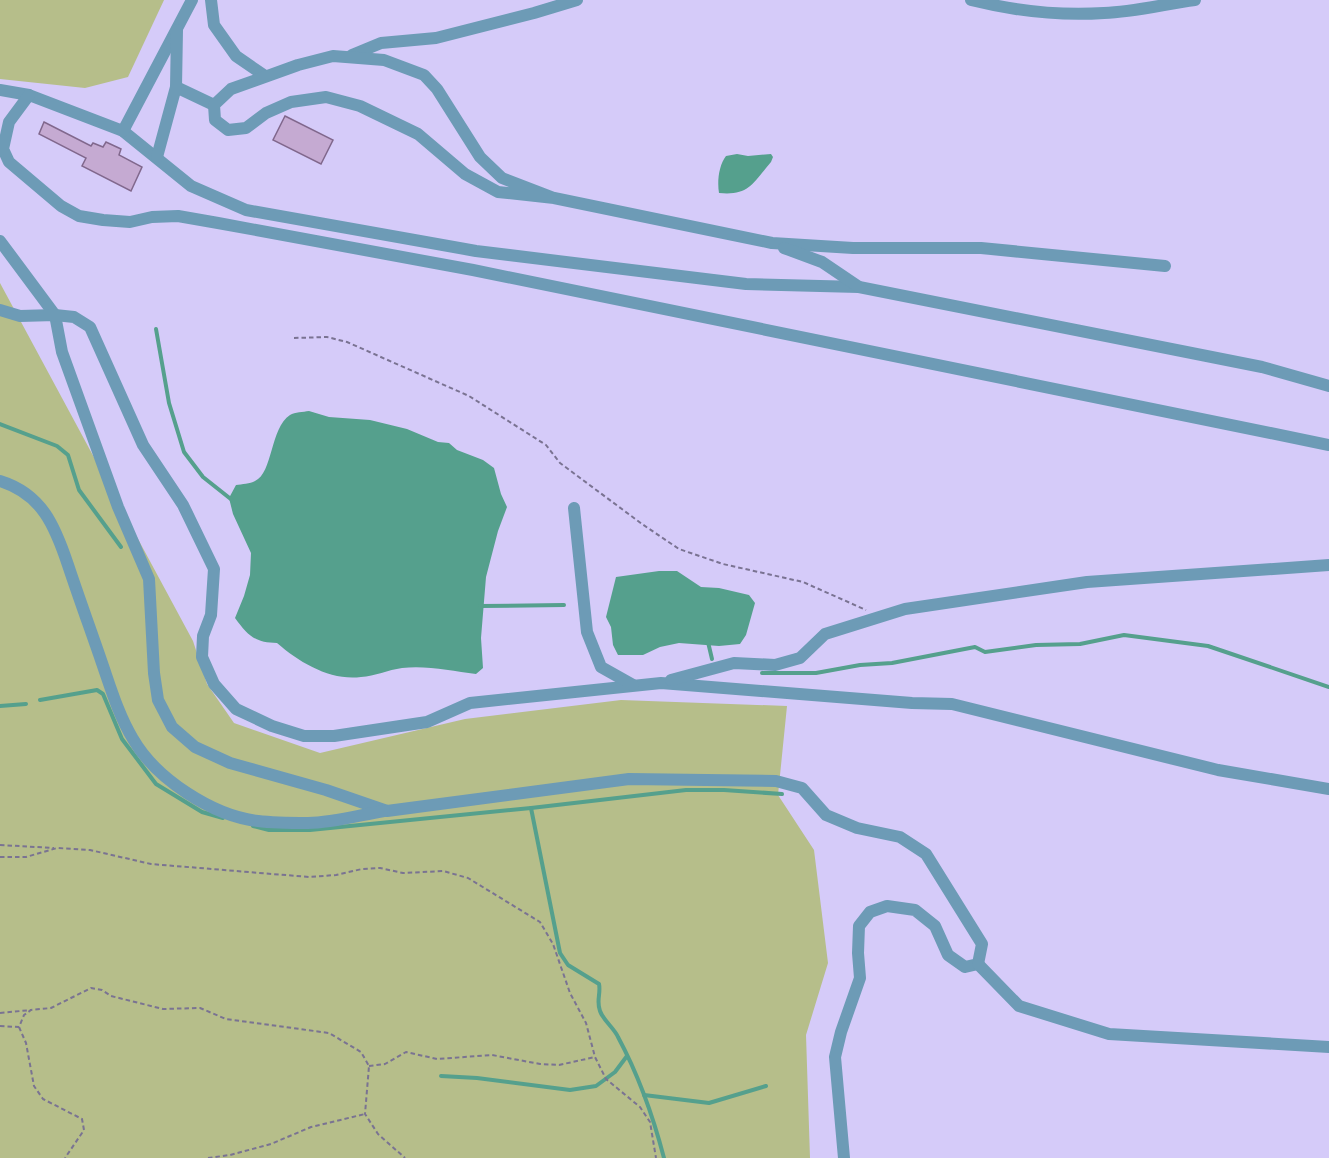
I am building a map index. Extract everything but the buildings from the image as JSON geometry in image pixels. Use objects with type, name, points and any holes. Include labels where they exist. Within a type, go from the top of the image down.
[{"type":"lane","points":[[123,131],[192,0]]},
{"type":"lane","points":[[211,0],[214,25],[230,48],[236,56],[265,76]]},
{"type":"lane","points":[[350,56],[381,43],[436,38],[577,0]]},
{"type":"lane","points":[[971,0],[1037,12],[1105,14],[1195,0]]},
{"type":"lane","points":[[157,158],[176,87],[177,26]]},
{"type":"lane","points":[[214,105],[231,89],[265,76],[333,56],[384,60],[424,75],[437,89],[480,157],[502,178],[554,198]]},
{"type":"lane","points":[[176,87],[214,105]]},
{"type":"lane","points":[[0,90],[29,95],[123,131],[191,186],[246,210],[488,252],[746,284],[859,287],[1262,367],[1329,386]]},
{"type":"lane","points":[[29,95],[9,122],[3,149],[9,162],[61,206],[80,216],[130,222],[178,216],[473,270],[1329,445]]},
{"type":"lane","points":[[214,105],[215,120],[228,130],[246,128],[266,113],[291,102],[326,97],[360,106],[418,134],[465,174],[498,192],[554,198],[772,243],[853,248],[981,249],[1165,266]]},
{"type":"lane","points":[[0,241],[55,315],[62,352],[117,507],[149,579],[158,700],[172,727],[195,747],[230,763],[326,790],[387,811]]},
{"type":"lane","points":[[772,243],[822,262],[859,287]]},
{"type":"lane","points":[[0,310],[20,316],[74,317],[90,327],[143,445],[183,505],[214,569],[211,615],[203,636],[202,657],[214,684],[236,709],[273,726],[304,736],[334,736],[427,722],[470,703],[662,683],[912,703],[952,704],[1218,770],[1329,789]]},
{"type":"lane","points":[[0,482],[14,486],[35,500],[46,513],[60,541],[116,704],[133,740],[155,767],[182,790],[214,809],[256,821],[310,823],[629,779],[776,781],[802,788],[826,815],[857,828],[900,837],[926,854],[982,944],[978,964]]},
{"type":"lane","points":[[574,508],[587,632],[601,667],[634,685]]},
{"type":"lane","points":[[662,683],[734,663],[775,665],[800,658],[825,634],[905,609],[1087,582],[1329,565]]},
{"type":"lane","points":[[844,1158],[835,1057],[841,1032],[860,978],[859,926],[870,912],[887,906],[915,910],[935,926],[948,955],[965,968],[978,964]]},
{"type":"lane","points":[[978,964],[1019,1006],[1109,1034],[1329,1047]]},
{"type":"path","points":[[294,338],[327,337],[347,342],[469,396],[546,446],[560,463],[642,524],[680,549],[723,564],[803,582],[881,617]]},
{"type":"path","points":[[0,845],[90,850],[152,864],[309,877],[380,868],[403,873],[443,871],[468,878],[540,922],[553,944],[570,993],[586,1023],[595,1057],[606,1079],[640,1107],[650,1122],[656,1158]]},
{"type":"path","points":[[0,857],[26,857],[57,848]]},
{"type":"path","points":[[0,1012],[51,1008],[91,988],[102,990],[111,996],[162,1009],[200,1008],[226,1019],[329,1033],[362,1052],[369,1066],[365,1114],[378,1134],[405,1158]]},
{"type":"path","points":[[31,1010],[24,1015],[19,1027],[26,1043],[34,1086],[43,1099],[82,1119],[84,1130],[65,1158]]},
{"type":"path","points":[[0,1026],[19,1027]]},
{"type":"path","points":[[369,1066],[386,1064],[406,1052],[436,1059],[492,1055],[549,1065],[595,1057]]},
{"type":"path","points":[[208,1158],[230,1155],[271,1144],[310,1127],[365,1114]]},
{"type":"shaded area","points":[[0,0],[164,0],[128,77],[85,88],[0,79]]},
{"type":"shaded area","points":[[737,154],[748,156],[771,154],[773,157],[755,182],[744,190],[719,193],[719,173],[722,164],[726,156]]},
{"type":"shaded area","points":[[0,283],[193,641],[207,684],[234,723],[320,753],[465,719],[621,700],[787,706],[778,795],[814,850],[828,963],[806,1035],[810,1158],[0,1158]]},
{"type":"shaded area","points":[[309,411],[329,417],[370,420],[407,429],[438,442],[449,443],[457,450],[483,460],[494,468],[507,507],[486,577],[481,638],[483,668],[476,674],[411,667],[350,678],[338,676],[306,664],[277,643],[258,640],[244,630],[235,618],[250,575],[251,553],[233,514],[229,498],[236,485],[253,482],[261,476],[283,421],[292,414]]},
{"type":"shaded area","points":[[677,571],[701,587],[719,588],[749,595],[755,603],[746,635],[740,644],[719,646],[679,643],[660,647],[643,655],[618,655],[606,617],[616,577]]},
{"type":"waterway","points":[[156,329],[169,403],[184,452],[203,477],[232,500]]},
{"type":"waterway","points":[[0,424],[57,446],[68,455],[79,490],[121,547]]},
{"type":"waterway","points":[[480,606],[564,605]]},
{"type":"waterway","points":[[762,673],[816,673],[860,665],[892,663],[975,647],[985,652],[1036,645],[1080,644],[1124,635],[1208,646],[1329,687]]},
{"type":"waterway","points":[[708,642],[712,659]]},
{"type":"waterway","points":[[40,700],[97,690],[103,694],[122,739],[156,784],[202,812],[223,818]]},
{"type":"waterway","points":[[0,706],[26,704]]},
{"type":"waterway","points":[[531,808],[686,790],[782,794]]},
{"type":"waterway","points":[[253,826],[269,830],[310,830],[531,808],[560,953],[568,965],[599,984],[600,1011],[616,1034],[639,1081],[664,1158]]},
{"type":"waterway","points":[[441,1076],[477,1078],[570,1090],[596,1086],[615,1072],[627,1056]]},
{"type":"waterway","points":[[644,1095],[709,1103],[766,1086]]}]
